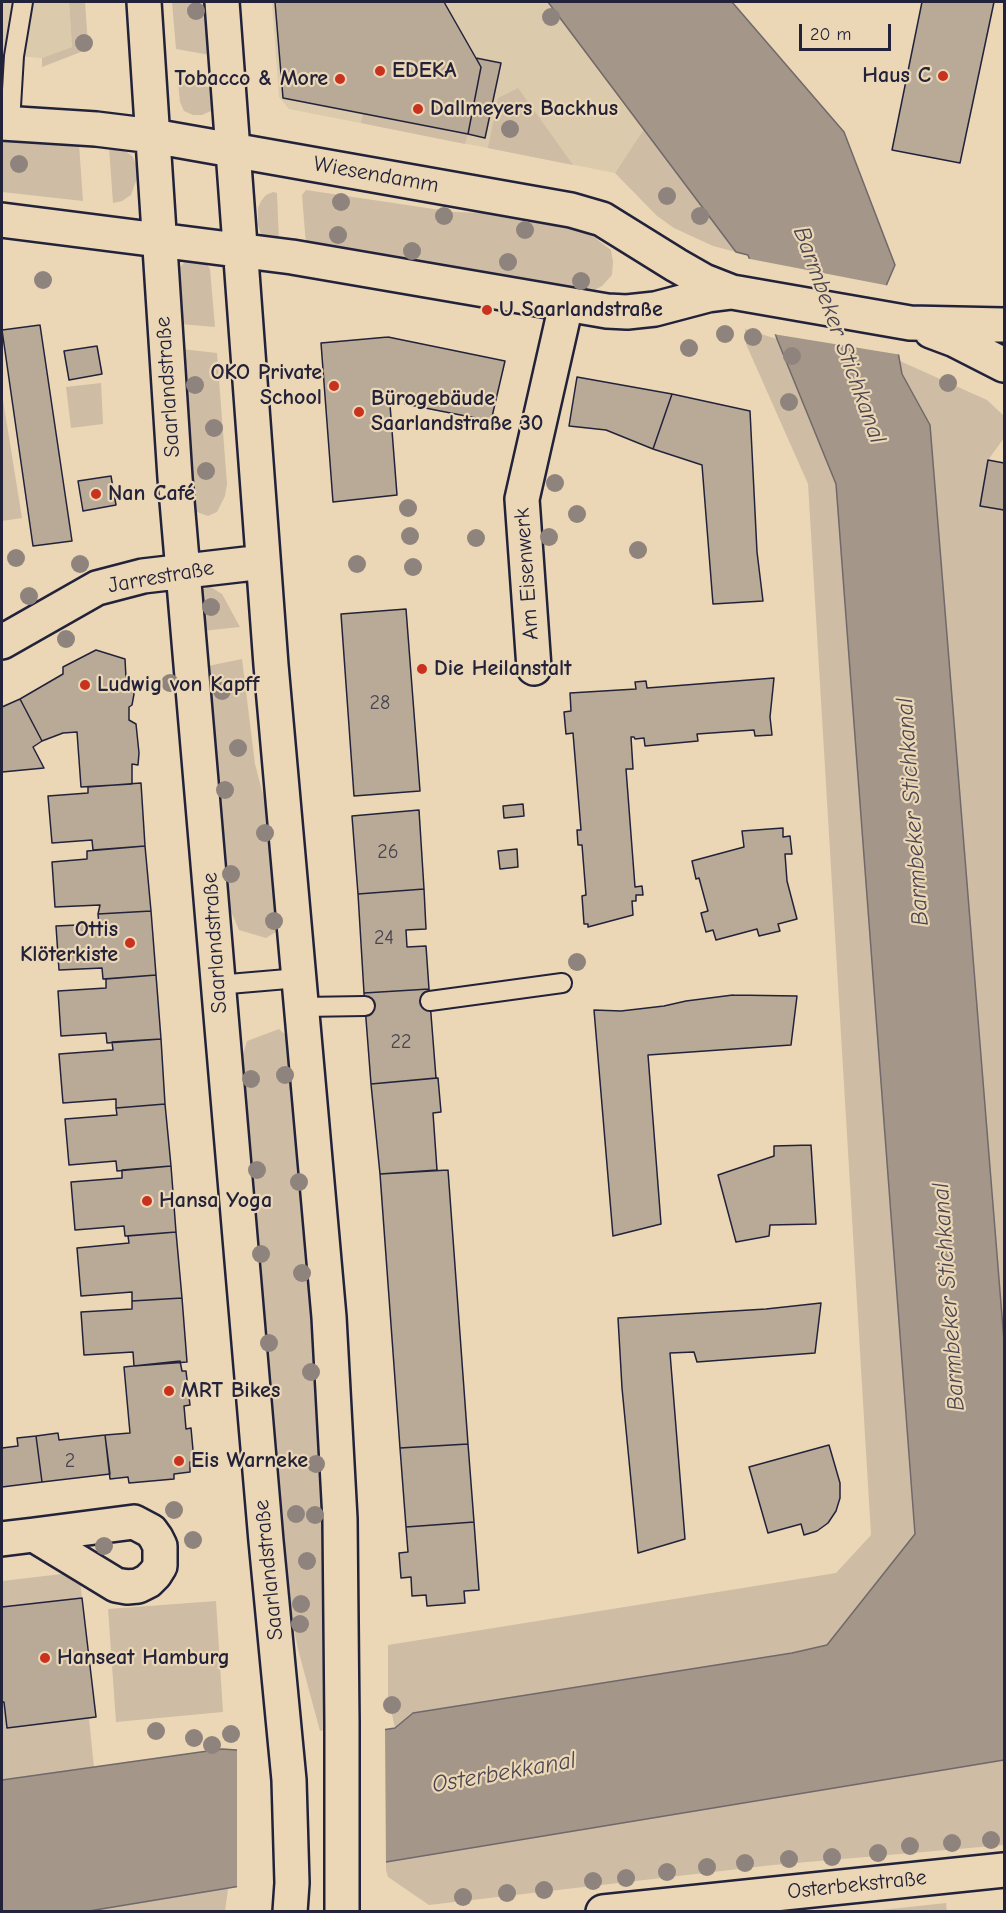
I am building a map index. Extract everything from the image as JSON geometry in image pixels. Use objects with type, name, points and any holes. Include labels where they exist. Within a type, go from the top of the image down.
[{"type":"main road","name":"Saarlandstraße","points":[[144,2],[174,466],[217,985],[289,1780],[291,1897]]},
{"type":"main road","points":[[222,2],[263,562],[329,1317],[340,1519],[342,1911]]},
{"type":"main road","name":"Wiesendamm","points":[[6,123],[96,129],[153,136],[571,210],[602,219],[676,266],[704,281],[732,292],[910,323],[1005,325]]},
{"type":"main road","name":"Wiesendamm","points":[[2,220],[355,267],[607,311],[627,312],[664,307],[708,295],[732,292]]},
{"type":"main road","name":"Am Eisenwerk","points":[[534,668],[522,499],[566,305]]},
{"type":"main road","name":"Wiesendamm","points":[[910,323],[955,340],[1005,365]]},
{"type":"main road","name":"Jarrestraße","points":[[2,642],[97,588],[143,576],[263,562]]},
{"type":"main road","points":[[2,1539],[34,1535]]},
{"type":"main road","name":"Osterbekstraße","points":[[603,1911],[1005,1870]]},
{"type":"lane","points":[[6,123],[14,56],[10,24],[23,2]]},
{"type":"lane","points":[[430,1001],[562,983]]},
{"type":"lane","points":[[217,985],[300,993],[365,1006]]},
{"type":"shaded area","points":[[2,2],[69,2],[72,47],[42,58],[2,55]]},
{"type":"shaded area","points":[[69,2],[85,2],[88,45],[86,50],[42,67],[42,58],[72,47]]},
{"type":"shaded area","points":[[172,2],[205,2],[210,55],[176,49]]},
{"type":"shaded area","points":[[272,2],[548,2],[644,129],[615,173],[289,109],[279,97]]},
{"type":"shaded area","points":[[178,82],[213,88],[211,111],[202,115],[193,115],[184,111],[180,102]]},
{"type":"shaded area","points":[[518,88],[573,165],[488,148],[498,98]]},
{"type":"shaded area","points":[[363,113],[468,134],[465,144],[361,123]]},
{"type":"shaded area","points":[[644,129],[736,252],[713,246],[674,228],[657,216],[615,173]]},
{"type":"shaded area","points":[[2,137],[79,144],[83,201],[2,192]]},
{"type":"shaded area","points":[[109,147],[127,152],[133,157],[137,178],[131,195],[122,201],[113,203]]},
{"type":"shaded area","points":[[306,190],[454,212],[513,214],[575,228],[594,237],[611,250],[612,275],[602,286],[587,294],[306,245],[302,195]]},
{"type":"shaded area","points":[[273,192],[277,193],[279,241],[268,239],[261,234],[258,225],[258,208],[261,201]]},
{"type":"shaded area","points":[[190,260],[206,263],[210,269],[215,327],[180,324],[178,269]]},
{"type":"shaded area","points":[[745,329],[777,339],[836,484],[915,1534],[827,1645],[792,1653],[413,1713],[395,1728],[388,1696],[388,1645],[836,1573],[871,1535],[808,484],[746,344]]},
{"type":"shaded area","points":[[181,349],[217,353],[227,484],[225,496],[217,512],[208,516],[197,512],[193,504]]},
{"type":"shaded area","points":[[900,361],[987,400],[1004,416],[1004,438],[988,460],[980,506],[1004,510],[1004,1341],[930,425],[902,374]]},
{"type":"shaded area","points":[[101,383],[103,424],[71,428],[66,387]]},
{"type":"shaded area","points":[[2,394],[22,518],[2,521]]},
{"type":"shaded area","points":[[209,586],[222,594],[240,627],[202,631],[201,591]]},
{"type":"shaded area","points":[[242,659],[255,764],[275,840],[284,927],[266,938],[239,930],[223,893],[208,666]]},
{"type":"shaded area","points":[[279,1029],[293,1042],[325,1424],[328,1729],[320,1731],[299,1653],[278,1555],[235,1081],[247,1041]]},
{"type":"shaded area","name":"Hanseat Hamburg","points":[[79,1572],[96,1717],[89,1719],[94,1767],[2,1780],[2,1581]]},
{"type":"shaded area","points":[[216,1601],[223,1712],[116,1722],[108,1609]]},
{"type":"shaded area","points":[[1004,1760],[1004,1845],[773,1865],[429,1905],[388,1877],[386,1870],[386,1862]]},
{"type":"shaded area","points":[[229,1882],[225,1911],[83,1912],[110,1908]]},
{"type":"shaded area","points":[[946,1903],[947,1911],[872,1911]]},
{"type":"water","points":[[548,2],[732,2],[844,132],[895,265],[886,286],[902,374],[930,425],[1004,1341],[1004,1760],[83,1912],[2,1911],[2,1780],[222,1749],[251,1751],[395,1728],[413,1713],[792,1653],[827,1645],[915,1534],[836,484],[777,339],[748,255],[736,252]]},
{"type":"pier","points":[[745,258],[890,286],[902,355],[773,334]]},
{"type":"pier","points":[[385,1727],[386,1865],[237,1890],[237,1747],[251,1748]]},
{"type":"building","name":"EDEKA","points":[[275,2],[444,2],[481,67],[468,134],[283,98]]},
{"type":"building","name":"Haus C","points":[[922,2],[994,2],[960,163],[892,150]]},
{"type":"building","points":[[476,58],[501,63],[485,138],[468,134],[481,67]]},
{"type":"building","points":[[40,325],[72,541],[33,546],[2,330]]},
{"type":"building","name":"Bürogebäude Saarlandstraße 30","points":[[388,337],[505,361],[491,421],[405,404],[404,395],[389,392],[397,495],[333,502],[321,343]]},
{"type":"building","points":[[97,346],[102,374],[69,380],[64,351]]},
{"type":"building","points":[[577,377],[672,394],[653,449],[606,430],[569,426]]},
{"type":"building","points":[[672,394],[750,411],[757,552],[763,601],[713,604],[702,465],[653,449]]},
{"type":"building","points":[[988,460],[1004,463],[1004,510],[980,506]]},
{"type":"building","points":[[111,476],[116,505],[83,511],[78,481]]},
{"type":"building","points":[[406,609],[420,791],[354,796],[341,614]]},
{"type":"building","points":[[96,650],[125,659],[126,678],[132,679],[134,694],[132,705],[129,707],[129,720],[136,724],[139,753],[138,765],[132,764],[132,784],[81,787],[77,732],[63,733],[42,741],[20,699],[63,674],[63,667]]},
{"type":"building","points":[[774,678],[770,717],[772,735],[755,736],[754,730],[697,734],[698,741],[645,746],[644,738],[631,737],[633,769],[626,769],[635,887],[642,886],[643,895],[636,895],[636,901],[632,901],[633,915],[588,927],[588,924],[584,924],[582,896],[586,895],[582,845],[578,845],[577,830],[581,830],[573,733],[566,734],[564,712],[571,711],[570,693],[636,689],[635,682],[646,681],[647,688]]},
{"type":"building","points":[[20,699],[42,741],[33,747],[44,768],[2,772],[2,707]]},
{"type":"building","points":[[141,783],[145,846],[93,850],[92,840],[52,843],[48,796],[88,793],[88,787]]},
{"type":"building","points":[[523,804],[524,816],[504,818],[503,806]]},
{"type":"building","points":[[419,810],[424,889],[358,894],[352,816]]},
{"type":"building","points":[[783,828],[783,837],[790,836],[792,854],[785,854],[787,881],[797,919],[778,924],[780,931],[759,936],[757,929],[716,940],[713,930],[706,932],[701,913],[708,911],[692,861],[744,847],[742,831]]},
{"type":"building","points":[[145,846],[151,911],[98,914],[100,905],[55,907],[52,862],[87,859],[87,851]]},
{"type":"building","points":[[517,849],[518,867],[500,869],[498,851]]},
{"type":"building","points":[[424,889],[426,929],[406,930],[407,947],[426,946],[429,989],[364,993],[358,894]]},
{"type":"building","points":[[151,911],[156,975],[103,979],[102,968],[59,970],[56,926],[99,924],[98,914]]},
{"type":"building","points":[[156,975],[161,1039],[107,1043],[106,1033],[61,1036],[58,991],[106,988],[106,979]]},
{"type":"building","points":[[429,989],[436,1078],[371,1084],[364,993]]},
{"type":"building","points":[[733,995],[797,996],[791,1045],[648,1055],[661,1224],[613,1236],[594,1010],[621,1011]]},
{"type":"building","points":[[161,1039],[165,1104],[116,1108],[116,1099],[63,1103],[59,1054],[113,1050],[112,1042]]},
{"type":"building","points":[[438,1078],[441,1112],[433,1113],[437,1170],[380,1174],[371,1084]]},
{"type":"building","points":[[165,1104],[171,1166],[117,1171],[116,1161],[69,1165],[65,1119],[117,1115],[116,1108]]},
{"type":"building","points":[[811,1145],[816,1224],[770,1225],[769,1236],[736,1242],[718,1175],[774,1156],[774,1146]]},
{"type":"building","points":[[171,1166],[176,1232],[125,1236],[124,1226],[75,1230],[71,1182],[122,1178],[122,1170]]},
{"type":"building","points":[[448,1170],[468,1444],[400,1448],[380,1174]]},
{"type":"building","points":[[176,1232],[182,1298],[132,1301],[132,1292],[81,1296],[77,1248],[129,1243],[128,1236]]},
{"type":"building","points":[[182,1298],[187,1362],[134,1366],[133,1352],[84,1355],[81,1312],[132,1309],[132,1301]]},
{"type":"building","points":[[821,1303],[815,1353],[697,1362],[694,1352],[670,1353],[685,1539],[638,1553],[622,1388],[618,1318],[766,1309]]},
{"type":"building","points":[[180,1361],[182,1371],[186,1371],[190,1405],[184,1406],[186,1429],[191,1428],[194,1461],[190,1462],[190,1472],[174,1474],[174,1479],[129,1483],[128,1477],[110,1479],[105,1435],[130,1433],[124,1367]]},
{"type":"building","points":[[58,1433],[59,1440],[105,1435],[110,1474],[42,1482],[36,1436]]},
{"type":"building","points":[[36,1436],[42,1482],[2,1487],[2,1448],[18,1446],[17,1438]]},
{"type":"building","points":[[468,1444],[474,1522],[406,1527],[400,1448]]},
{"type":"building","points":[[829,1445],[840,1483],[840,1498],[836,1511],[828,1523],[817,1531],[804,1535],[801,1524],[768,1533],[749,1467]]},
{"type":"building","points":[[474,1522],[479,1590],[464,1591],[465,1603],[427,1606],[426,1595],[412,1596],[411,1577],[401,1578],[399,1553],[408,1552],[406,1527]]},
{"type":"building","name":"Hanseat Hamburg","points":[[82,1598],[96,1717],[7,1728],[4,1702],[2,1702],[2,1607]]},
{"type":"place","name":"EDEKA","points":[[380,71]]},
{"type":"place","name":"Haus C","points":[[943,76]]},
{"type":"place","name":"Tobacco & More","points":[[340,79]]},
{"type":"place","name":"Dallmeyers Backhus","points":[[418,109]]},
{"type":"place","name":"U Saarlandstraße","points":[[487,310]]},
{"type":"place","name":"OKO Private School","points":[[334,386]]},
{"type":"place","name":"Bürogebäude Saarlandstraße 30","points":[[359,412]]},
{"type":"place","name":"Nan Café","points":[[96,494]]},
{"type":"place","name":"Die Heilanstalt","points":[[422,669]]},
{"type":"place","name":"Ludwig von Kapff","points":[[85,685]]},
{"type":"place","name":"Ottis Klöterkiste","points":[[130,943]]},
{"type":"place","name":"Hansa Yoga","points":[[147,1201]]},
{"type":"place","name":"MRT Bikes","points":[[169,1391]]},
{"type":"place","name":"Eis Warneke","points":[[179,1461]]},
{"type":"place","name":"Hanseat Hamburg","points":[[45,1658]]},
{"type":"water label","name":"Barmbeker Stichkanal","points":[[839,335]]},
{"type":"water label","name":"Barmbeker Stichkanal","points":[[913,812]]},
{"type":"water label","name":"Barmbeker Stichkanal","points":[[949,1297]]},
{"type":"water label","name":"Osterbekkanal","points":[[504,1773]]}]
